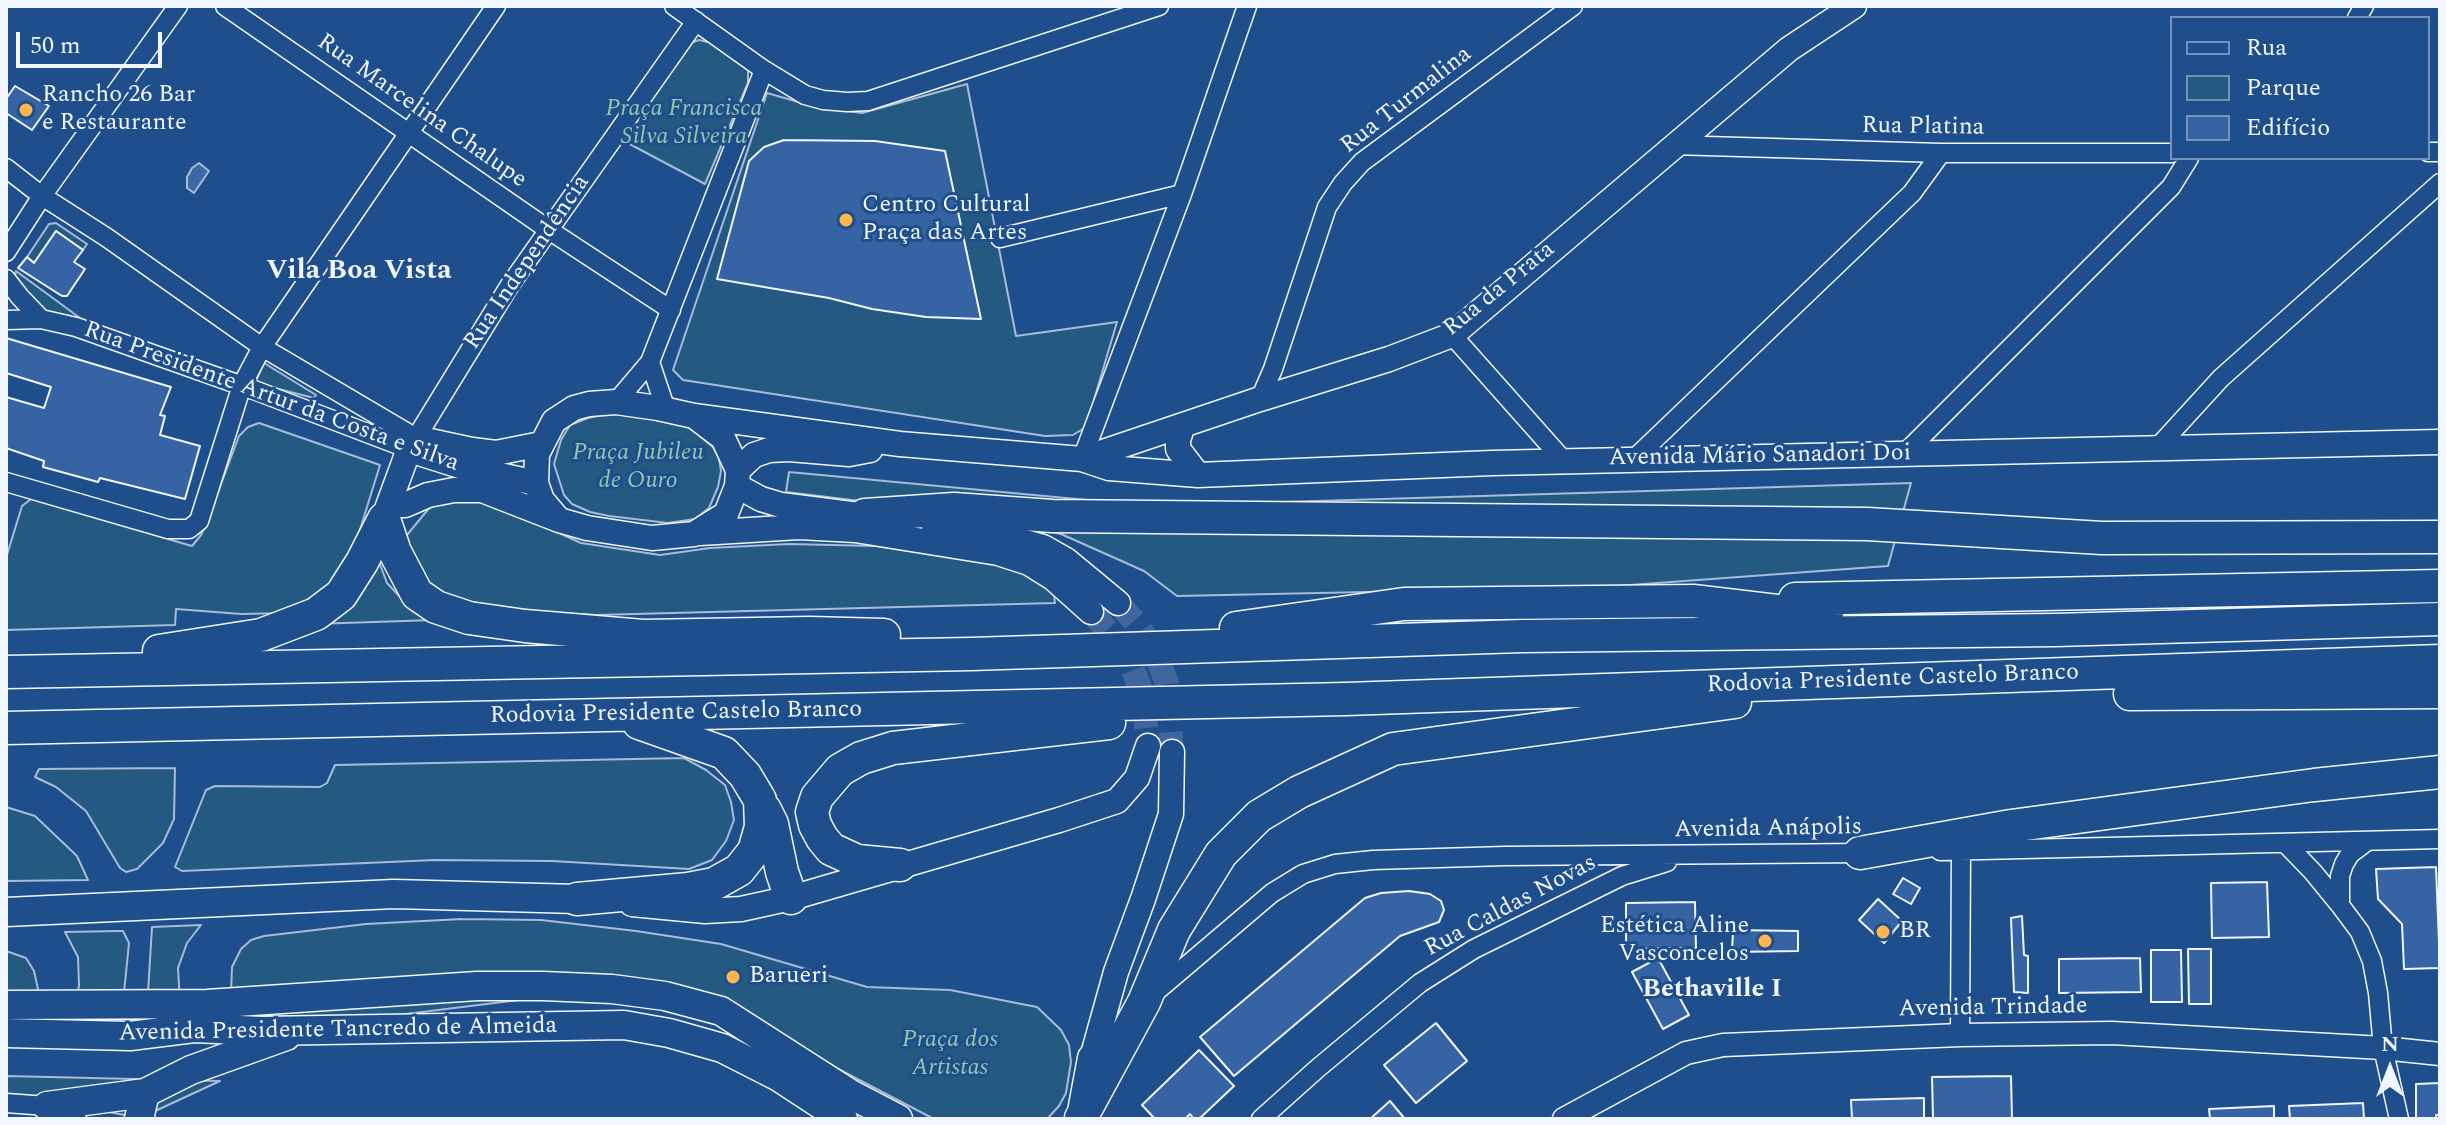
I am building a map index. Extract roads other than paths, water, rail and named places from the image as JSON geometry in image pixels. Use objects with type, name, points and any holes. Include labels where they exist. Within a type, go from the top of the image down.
[{"type":"highway","points":[[865,515],[954,509],[1052,516],[1867,524],[2102,538],[2440,537]]},
{"type":"highway","points":[[387,512],[395,552],[417,594],[436,607],[469,618],[643,636],[810,633],[920,637],[971,654]]},
{"type":"highway","points":[[98,670],[125,654],[187,648],[261,635],[316,614],[341,595],[387,512]]},
{"type":"highway","name":"Rodovia Presidente Castelo Branco","points":[[1079,650],[1404,604],[2440,586]]},
{"type":"highway","name":"Rodovia Presidente Castelo Branco","points":[[1693,601],[1962,632]]},
{"type":"highway","name":"Rodovia Presidente Castelo Branco","points":[[6,672],[971,654],[1522,636],[1962,632],[2440,619]]},
{"type":"highway","name":"Rodovia Presidente Castelo Branco","points":[[6,728],[1346,699],[2440,661]]},
{"type":"highway","points":[[1081,1119],[1144,1002],[1174,930],[1221,854],[1259,816],[1299,792],[1393,749],[1706,707],[1854,681]]},
{"type":"highway","name":"Rodovia Presidente Castelo Branco","points":[[1346,699],[1706,707],[2199,692],[2440,692]]},
{"type":"highway","points":[[900,865],[857,861],[831,849],[815,825],[812,812],[817,797],[840,770],[861,758],[906,747],[1346,699]]},
{"type":"highway","points":[[617,716],[724,753],[745,775],[772,824],[791,898]]},
{"type":"highway","points":[[1860,853],[2011,826],[2314,785],[2440,772]]},
{"type":"highway","points":[[577,899],[714,884],[739,870],[754,851],[761,827],[760,800]]},
{"type":"main road","name":"Rua da Prata","points":[[1082,459],[1389,359],[1452,335],[1789,49],[1854,6]]},
{"type":"main road","points":[[559,520],[542,500],[536,483],[537,454],[554,421],[574,408],[589,404],[616,402],[694,416],[900,444],[1082,459]]},
{"type":"main road","points":[[694,416],[723,438],[737,478],[761,499],[781,505],[1008,537],[1043,547],[1066,560],[1118,603]]},
{"type":"main road","points":[[1183,425],[1178,449],[1198,475]]},
{"type":"main road","name":"Avenida Mário Sanadori Doi","points":[[1082,459],[1109,468],[1198,475],[1564,461],[2440,442]]},
{"type":"main road","name":"Rua Presidente Artur da Costa e Silva","points":[[413,443],[496,453],[541,444]]},
{"type":"main road","name":"Rua Presidente Artur da Costa e Silva","points":[[413,443],[463,467],[536,483]]},
{"type":"main road","name":"Rua Independência","points":[[387,512],[413,443]]},
{"type":"main road","points":[[694,534],[726,514],[737,478],[754,455],[789,449],[849,454],[900,444]]},
{"type":"main road","points":[[387,512],[428,495],[454,490],[482,490],[587,528],[652,538],[799,527],[855,530],[998,553],[1029,563],[1053,578],[1091,612]]},
{"type":"main road","points":[[6,912],[394,894],[577,899],[705,911],[741,909],[791,898],[1117,801],[1137,778],[1148,746]]},
{"type":"main road","points":[[1081,1119],[1092,1058],[1116,972],[1171,814],[1172,752]]},
{"type":"main road","points":[[6,1005],[207,1004],[477,986],[543,986],[665,996],[721,1011],[852,1095],[898,1119]]},
{"type":"main road","name":"Avenida Presidente Tancredo de Almeida","points":[[6,1033],[130,1036],[194,1028],[298,1031],[624,1025],[669,1033],[722,1048],[779,1077],[843,1119]]},
{"type":"main road","points":[[47,1106],[142,1106],[191,1070],[298,1031]]},
{"type":"street","points":[[6,252],[42,196],[178,6]]},
{"type":"street","name":"Rua Marcelina Chalupe","points":[[225,6],[549,230],[671,310]]},
{"type":"street","points":[[6,482],[168,529],[189,529],[199,521],[242,385],[262,347],[496,6]]},
{"type":"street","points":[[674,6],[805,95],[823,100],[868,101],[1149,8]]},
{"type":"street","points":[[1082,459],[1182,194],[1247,6]]},
{"type":"street","name":"Rua Turmalina","points":[[1260,399],[1327,207],[1343,183],[1362,162],[1573,6]]},
{"type":"street","name":"Rua Independência","points":[[413,443],[510,285],[696,21]]},
{"type":"street","points":[[616,402],[650,362],[764,70]]},
{"type":"street","name":"Rua Platina","points":[[1673,145],[1941,153],[2170,153]]},
{"type":"street","points":[[1633,460],[1912,193],[1941,153]]},
{"type":"street","points":[[1903,455],[2171,187],[2188,160]]},
{"type":"street","points":[[6,168],[262,347],[413,443]]},
{"type":"street","points":[[2157,448],[2221,378],[2440,183]]},
{"type":"street","points":[[1000,238],[1182,194]]},
{"type":"street","points":[[6,279],[41,319]]},
{"type":"street","name":"Rua Presidente Artur da Costa e Silva","points":[[6,320],[41,319],[76,327],[413,443]]},
{"type":"street","points":[[1452,335],[1564,461]]},
{"type":"street","points":[[650,362],[666,410]]},
{"type":"street","name":"Avenida Anápolis","points":[[1144,1002],[1272,893],[1303,874],[1335,864],[1505,856],[1860,853],[2440,839]]},
{"type":"street","points":[[2340,905],[2340,876],[2344,864],[2350,854],[2366,842]]},
{"type":"street","points":[[2285,843],[2360,932],[2372,961],[2383,1048],[2399,1119]]},
{"type":"street","points":[[1960,1035],[1961,851]]},
{"type":"street","name":"Rua Caldas Novas","points":[[1261,1119],[1420,983],[1474,949],[1622,876],[1688,856]]},
{"type":"street","name":"Avenida Trindade","points":[[1564,1119],[1686,1053],[1723,1045],[1960,1035],[2112,1033],[2440,1054]]},
{"type":"street","points":[[6,1103],[47,1106],[77,1119]]},
{"type":"tunnel","points":[[1118,603],[1153,648],[1167,683],[1172,752]]},
{"type":"tunnel","points":[[1091,612],[1132,667],[1143,695],[1148,746]]},
{"type":"place","name":"Rancho 26 Bar e Restaurante","points":[[26,110]]},
{"type":"place","name":"Centro Cultural Praça das Artes","points":[[846,220]]},
{"type":"place","name":"BR","points":[[1883,932]]},
{"type":"place","name":"Estética Aline Vasconcelos","points":[[1765,941]]},
{"type":"place","name":"Barueri","points":[[733,977]]},
{"type":"district","name":"Vila Boa Vista","points":[[359,273]]},
{"type":"district","name":"Bethaville I","points":[[1712,991]]},
{"type":"park label","name":"Praça Francisca Silva Silveira","points":[[684,124]]},
{"type":"park label","name":"Praça Jubileu de Ouro","points":[[638,468]]},
{"type":"park label","name":"Praça dos Artistas","points":[[950,1055]]}]
